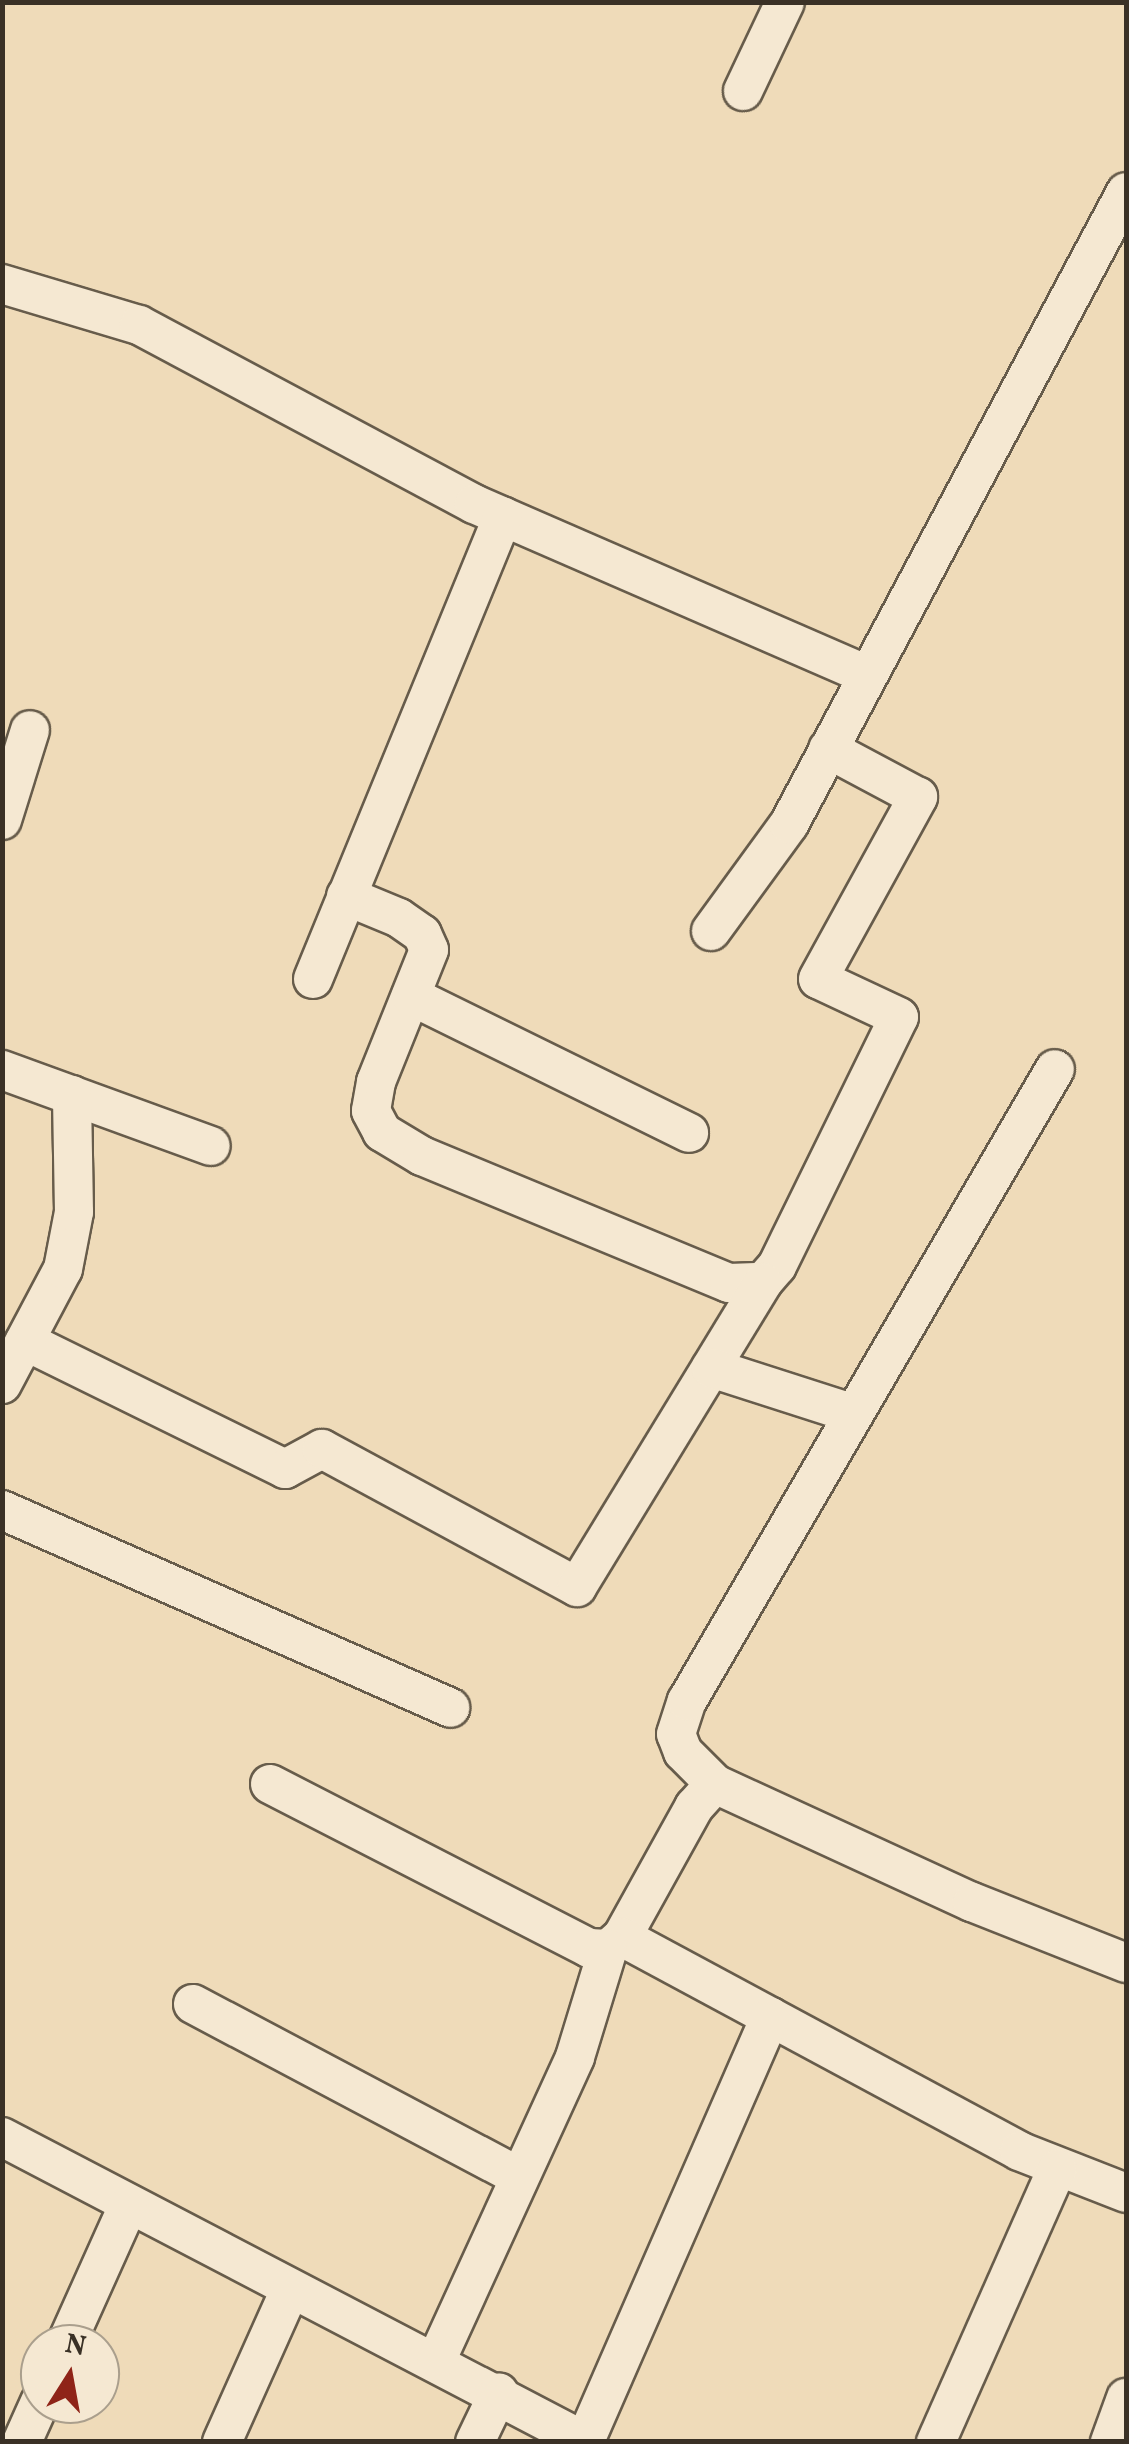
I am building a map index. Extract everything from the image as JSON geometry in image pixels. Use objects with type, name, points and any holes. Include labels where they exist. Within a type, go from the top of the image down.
[{"type":"street","points":[[743,91],[785,2]]},
{"type":"street","points":[[711,930],[789,824],[1126,192]]},
{"type":"street","points":[[2,284],[139,326],[503,516],[867,674]]},
{"type":"street","points":[[313,979],[503,516]]},
{"type":"street","points":[[2,820],[30,730]]},
{"type":"street","points":[[25,1341],[285,1469],[322,1449],[577,1588],[764,1282],[778,1266],[899,1017],[818,979],[918,796],[828,750]]},
{"type":"street","points":[[346,896],[422,934],[429,950],[376,1082],[371,1111],[382,1132],[422,1156],[729,1283],[764,1282]]},
{"type":"street","points":[[411,996],[689,1133]]},
{"type":"street","points":[[1055,1069],[687,1701],[676,1734],[682,1752],[716,1784],[972,1902],[1126,1964]]},
{"type":"street","points":[[2,1070],[212,1146]]},
{"type":"street","points":[[2,1384],[63,1270],[74,1212],[72,1095]]},
{"type":"street","points":[[711,1368],[854,1414]]},
{"type":"street","points":[[2,1510],[450,1708]]},
{"type":"street","points":[[270,1784],[588,1948],[615,1943],[770,2018],[1056,2169],[1126,2193]]},
{"type":"street","points":[[436,2362],[575,2058],[615,1943],[694,1807],[716,1784]]},
{"type":"street","points":[[193,2004],[518,2176]]},
{"type":"street","points":[[2,2137],[290,2290],[499,2392],[586,2441],[770,2018]]},
{"type":"street","points":[[936,2442],[1056,2169]]},
{"type":"street","points":[[75,2324],[128,2206]]},
{"type":"street","points":[[222,2442],[290,2290]]},
{"type":"street","points":[[475,2442],[499,2392]]},
{"type":"street","points":[[1110,2442],[1126,2398]]}]
